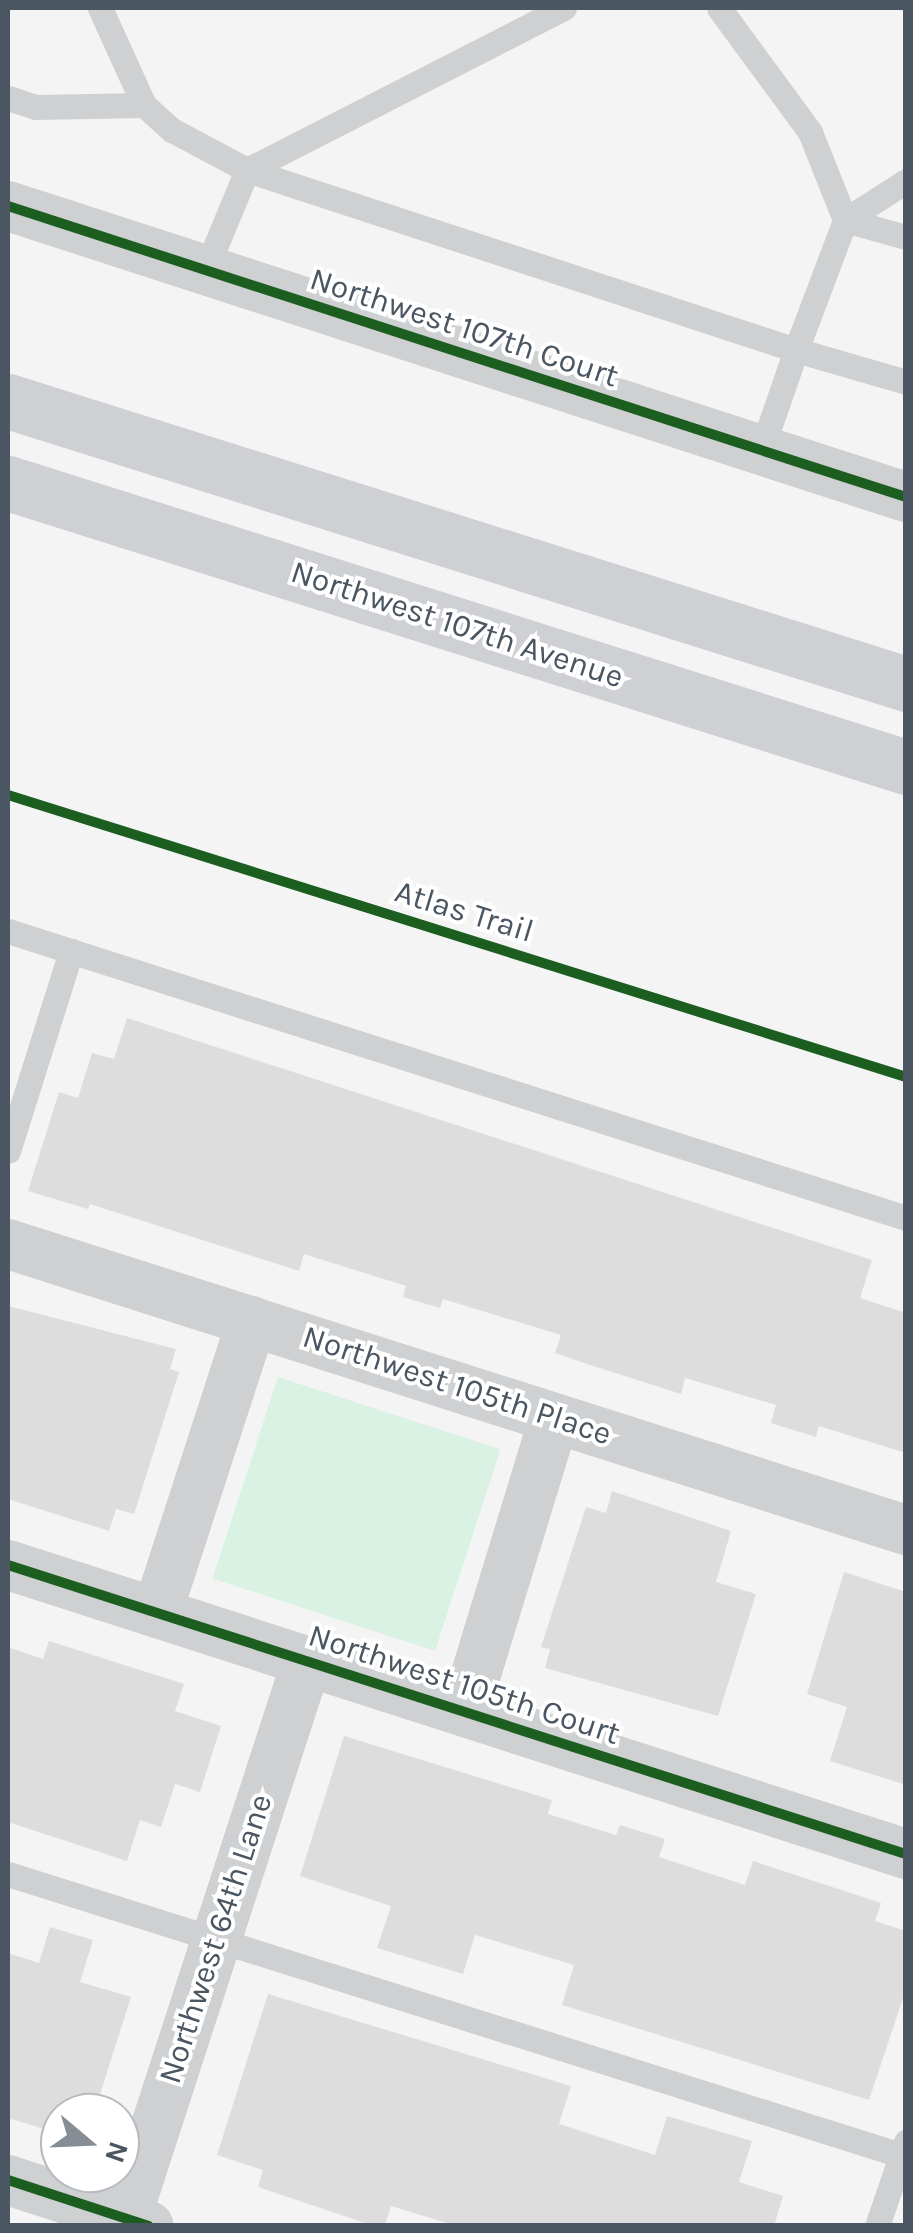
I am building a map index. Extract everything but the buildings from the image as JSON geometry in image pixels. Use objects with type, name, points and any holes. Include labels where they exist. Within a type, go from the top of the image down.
[{"type":"main road","points":[[8,401],[906,684]]},
{"type":"main road","name":"Northwest 107th Avenue","points":[[8,483],[906,766]]},
{"type":"street","name":"Northwest 107th Court","points":[[8,206],[906,497]]},
{"type":"street","name":"Northwest 105th Place","points":[[8,1244],[906,1530]]},
{"type":"street","points":[[157,1613],[252,1321]]},
{"type":"street","points":[[466,1710],[554,1418]]},
{"type":"street","name":"Northwest 105th Court","points":[[8,1564],[906,1854]]},
{"type":"street","name":"Northwest 64th Lane","points":[[137,2222],[215,1939],[307,1661]]},
{"type":"street","points":[[8,2180],[137,2222]]},
{"type":"lane","points":[[100,8],[144,106],[172,130],[247,170],[796,350],[906,382]]},
{"type":"lane","points":[[206,269],[247,170],[564,8]]},
{"type":"lane","points":[[719,8],[810,132],[846,220]]},
{"type":"lane","points":[[8,98],[54,108],[144,106]]},
{"type":"lane","points":[[761,452],[846,220],[906,181]]},
{"type":"lane","points":[[846,220],[906,237]]},
{"type":"lane","points":[[8,930],[906,1218]]},
{"type":"lane","points":[[8,1151],[70,951]]},
{"type":"lane","points":[[8,1874],[903,2148],[877,2226]]},
{"type":"green space","points":[[278,1377],[501,1449],[435,1651],[212,1579]]},
{"type":"cycle path","points":[[8,206],[906,497]]},
{"type":"cycle path","name":"Atlas Trail","points":[[8,795],[906,1077]]},
{"type":"cycle path","points":[[8,1565],[906,1854]]},
{"type":"cycle path","points":[[8,2180],[149,2226]]}]
